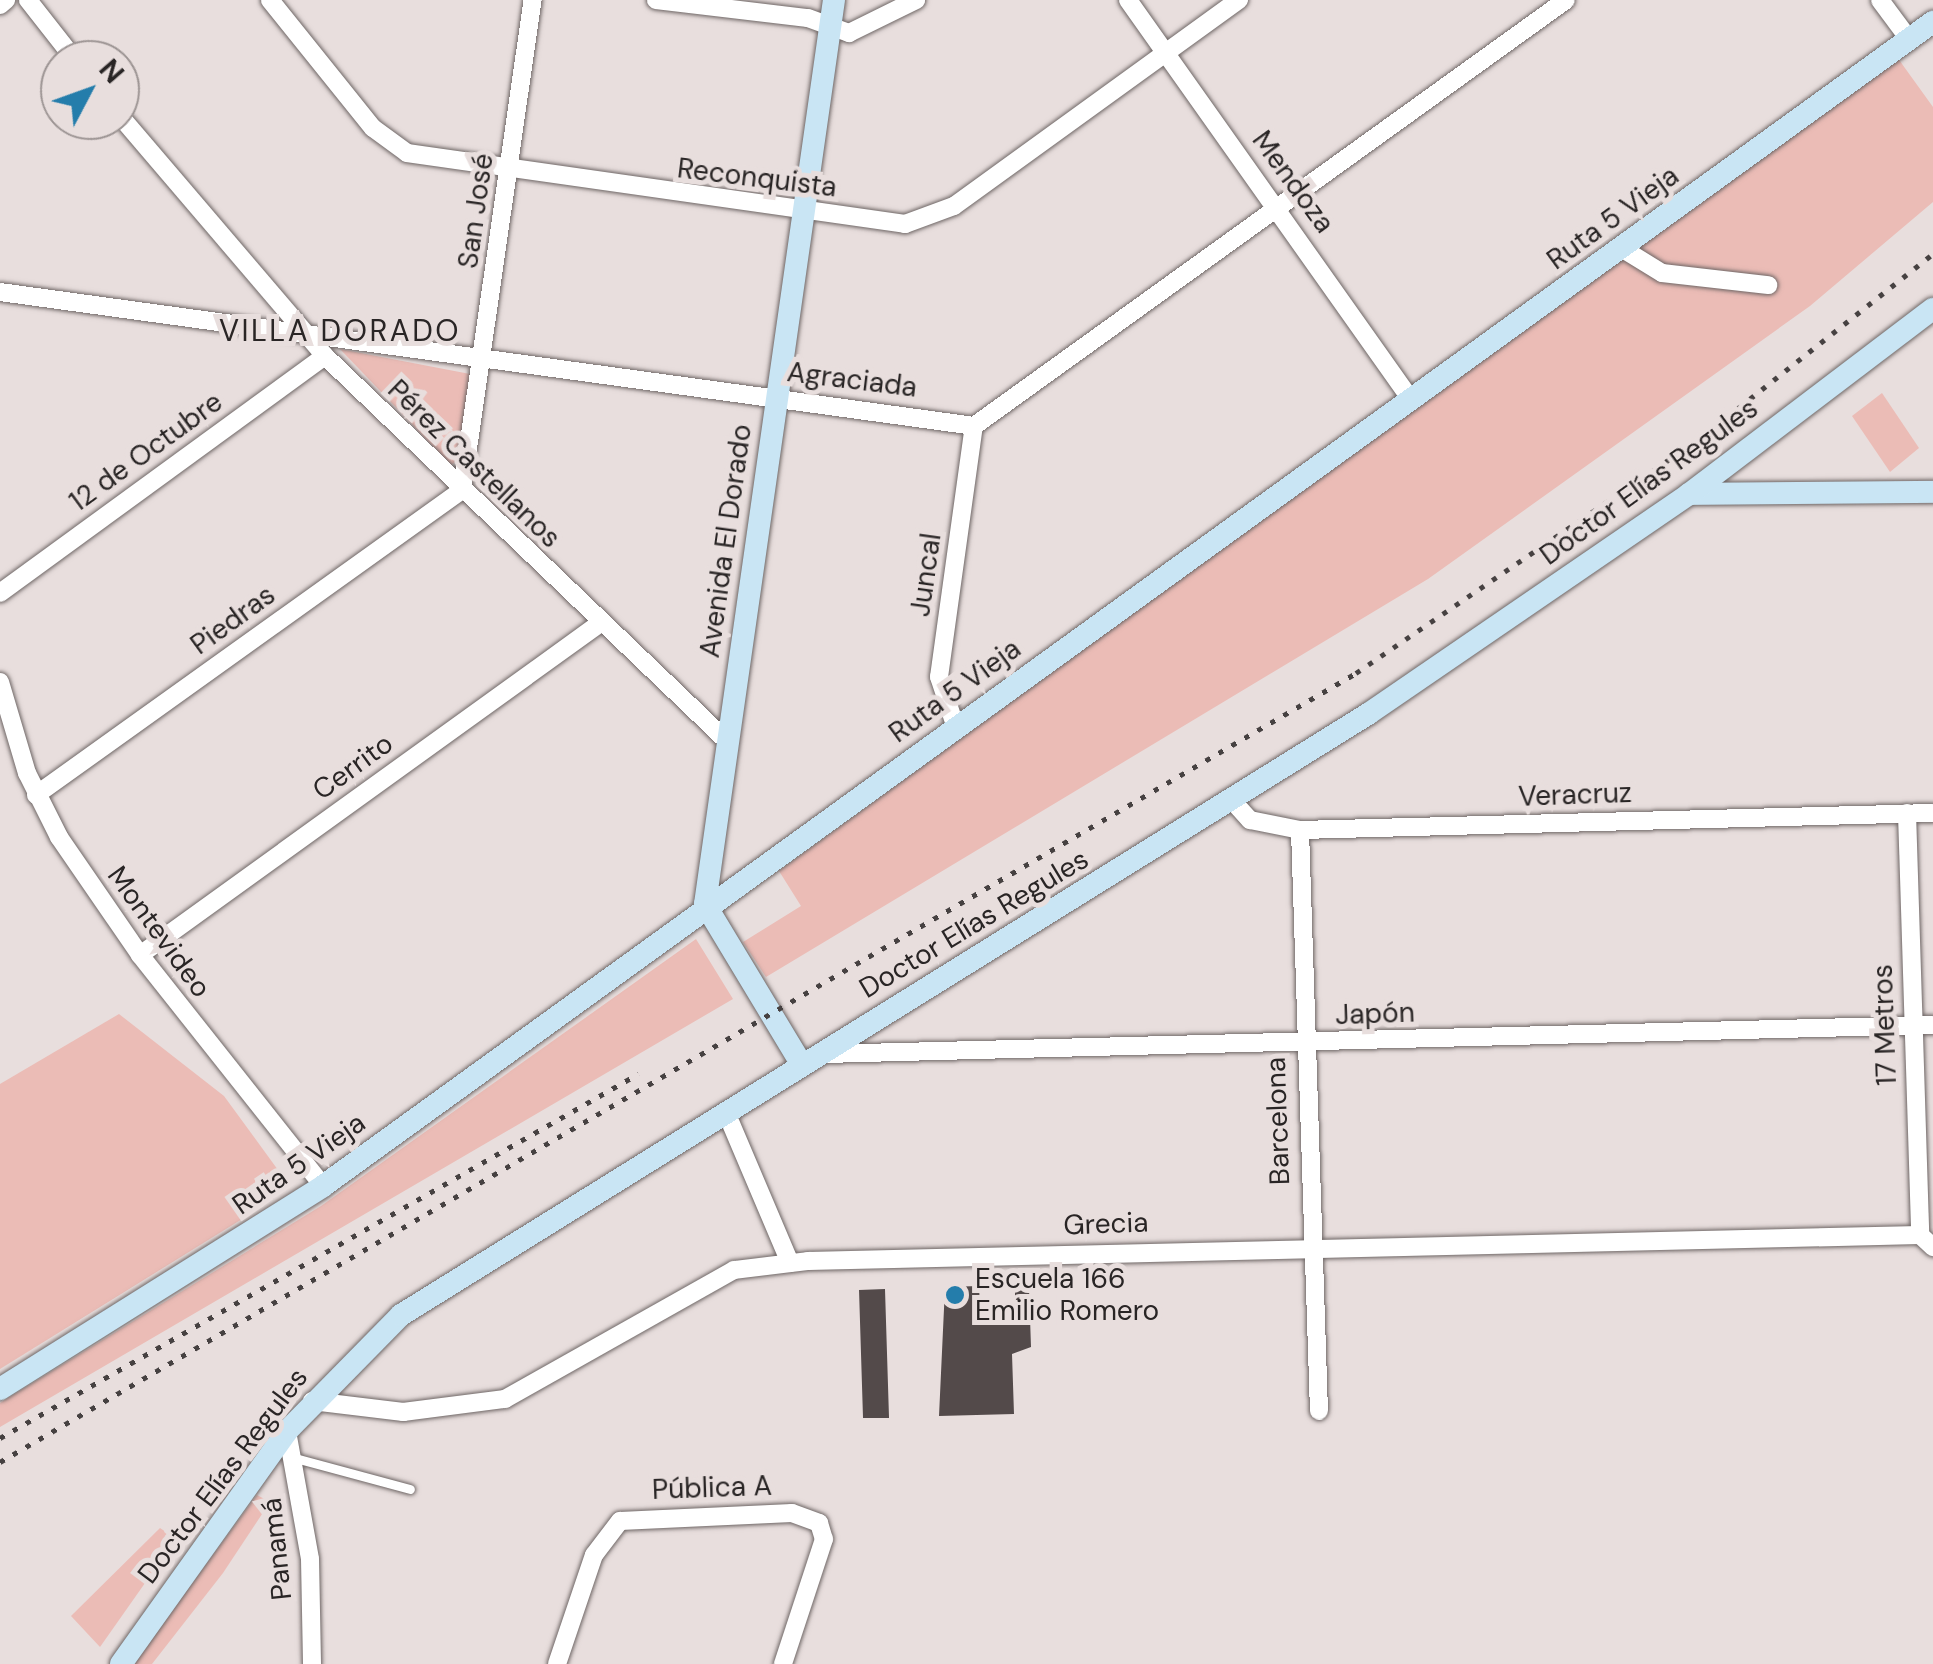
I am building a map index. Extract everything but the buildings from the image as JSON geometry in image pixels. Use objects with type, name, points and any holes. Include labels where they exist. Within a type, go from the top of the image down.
[{"type":"street","points":[[0,5],[6,0]]},
{"type":"street","points":[[28,0],[59,40]]},
{"type":"street","name":"Reconquista","points":[[270,0],[393,146],[509,173],[904,224],[936,217],[1239,0]]},
{"type":"street","name":"San José","points":[[462,490],[533,0]]},
{"type":"street","points":[[656,0],[865,28],[916,0]]},
{"type":"street","name":"Avenida El Dorado","points":[[705,904],[834,0]]},
{"type":"street","name":"Mendoza","points":[[1128,0],[1412,398]]},
{"type":"street","points":[[974,426],[1566,0]]},
{"type":"street","points":[[1880,0],[1909,39]]},
{"type":"street","name":"Ruta 5 Vieja","points":[[0,1389],[323,1186],[705,904],[1624,249],[1933,22]]},
{"type":"street","name":"Pérez Castellanos","points":[[140,139],[325,356],[598,624],[729,743]]},
{"type":"street","points":[[1624,249],[1662,273],[1768,284]]},
{"type":"street","name":"Agraciada","points":[[0,292],[974,426]]},
{"type":"street","name":"Doctor Elías Regules","points":[[122,1664],[287,1430],[312,1401],[441,1286],[1230,798],[1689,494],[1933,309]]},
{"type":"street","name":"12 de Octubre","points":[[0,592],[325,356]]},
{"type":"street","name":"Juncal","points":[[956,728],[939,676],[974,426]]},
{"type":"street","name":"Piedras","points":[[36,795],[462,490]]},
{"type":"street","points":[[1689,494],[1933,492]]},
{"type":"street","name":"Cerrito","points":[[140,956],[598,624]]},
{"type":"street","name":"Montevideo","points":[[0,682],[36,795],[140,956],[323,1186]]},
{"type":"street","name":"Veracruz","points":[[1230,798],[1250,820],[1300,830],[1933,812]]},
{"type":"street","name":"17 Metros","points":[[1907,813],[1913,1026],[1926,1241]]},
{"type":"street","name":"Barcelona","points":[[1300,830],[1303,1044],[1319,1410]]},
{"type":"street","points":[[705,904],[811,1059]]},
{"type":"street","name":"Japón","points":[[811,1059],[1933,1025]]},
{"type":"street","points":[[726,1112],[790,1263]]},
{"type":"street","name":"Grecia","points":[[312,1401],[402,1412],[505,1399],[734,1270],[790,1263],[1310,1244],[1926,1241]]},
{"type":"street","name":"Panamá","points":[[287,1430],[310,1558],[312,1664]]},
{"type":"street","name":"Pública A","points":[[557,1664],[610,1531],[633,1519],[792,1513],[819,1523],[820,1560],[783,1664]]},
{"type":"lane","points":[[294,1458],[410,1489]]},
{"type":"shaded area","points":[[1897,57],[1933,107],[1933,202],[1810,306],[1428,579],[766,977],[743,942],[801,906],[779,871]]},
{"type":"shaded area","points":[[340,349],[470,374],[457,461],[451,465]]},
{"type":"shaded area","points":[[1882,393],[1919,448],[1890,472],[1852,416]]},
{"type":"shaded area","points":[[696,939],[733,999],[0,1427],[0,1403],[321,1206]]},
{"type":"shaded area","points":[[119,1014],[224,1096],[278,1170],[247,1216],[0,1369],[0,1084]]},
{"type":"shaded area","points":[[257,1495],[270,1502],[223,1573],[152,1664],[133,1664]]},
{"type":"shaded area","points":[[160,1528],[176,1539],[100,1647],[71,1616]]},
{"type":"railway","points":[[0,1462],[1356,673],[1703,436],[1933,254]]},
{"type":"railway","points":[[0,1438],[638,1074]]},
{"type":"place","name":"Escuela 166 Emilio Romero","points":[[955,1295]]},
{"type":"district","name":"VILLA DORADO","points":[[340,331]]}]
